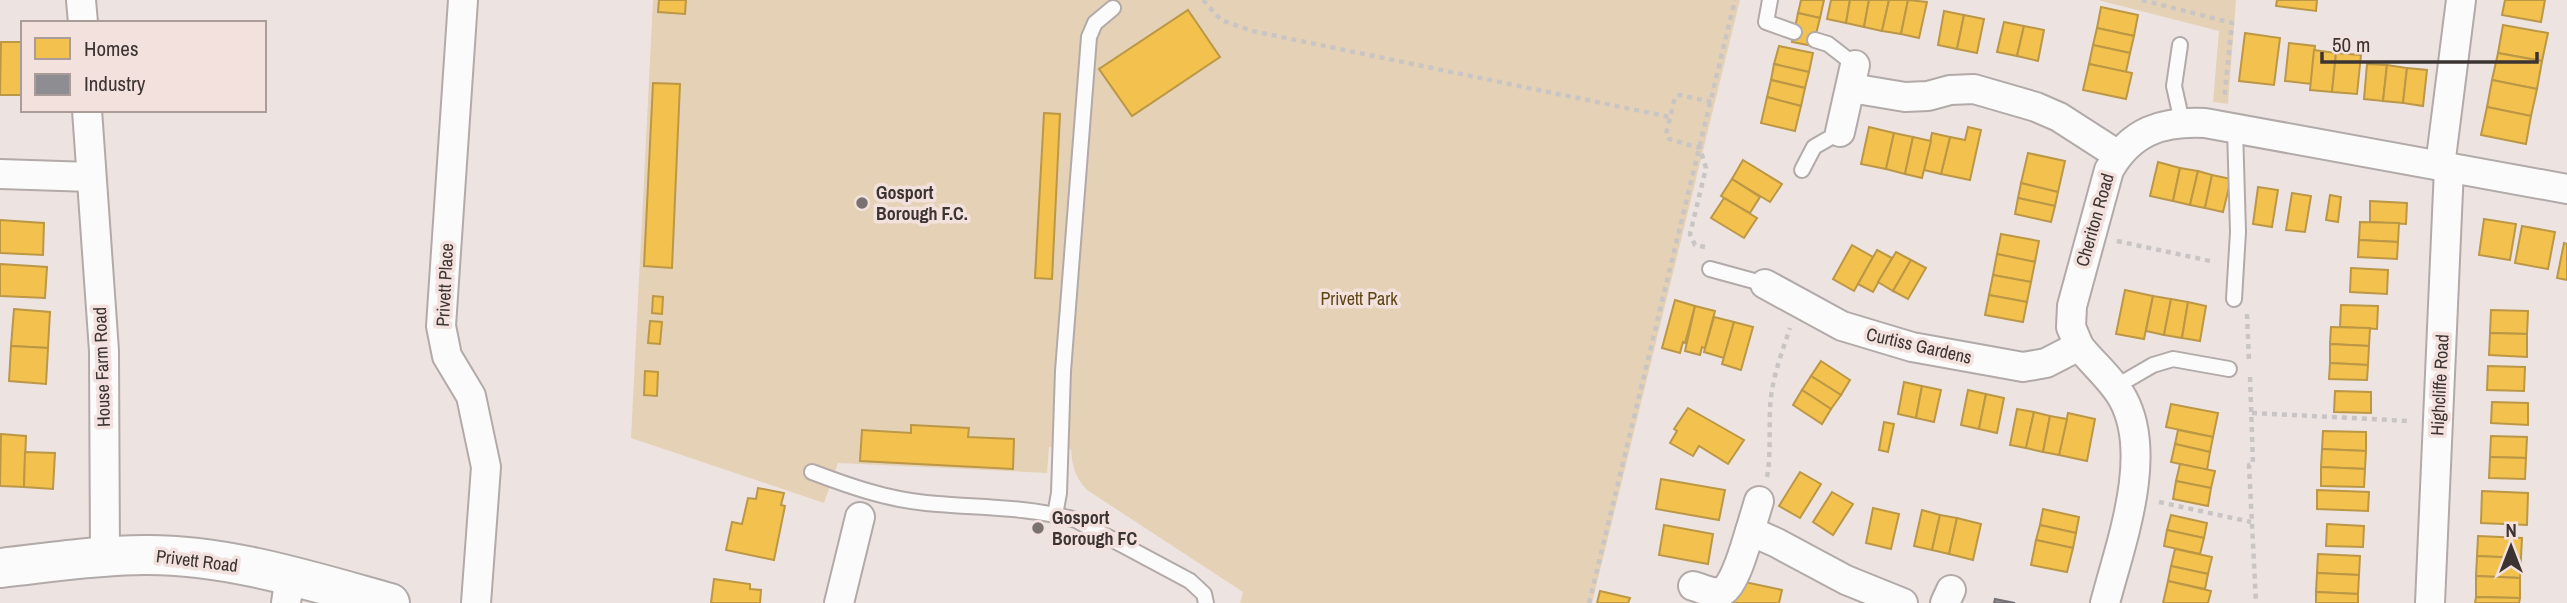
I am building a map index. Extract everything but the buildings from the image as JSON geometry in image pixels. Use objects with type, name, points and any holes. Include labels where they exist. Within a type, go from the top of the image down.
[{"type":"main road","name":"Privett Road","points":[[0,568],[144,555],[195,558],[288,589],[390,603]]},
{"type":"street","points":[[81,0],[83,21]]},
{"type":"street","name":"Privett Place","points":[[464,0],[441,326],[447,356],[471,396],[486,467],[476,603]]},
{"type":"street","name":"Highcliffe Road","points":[[2430,603],[2445,167],[2461,0]]},
{"type":"street","points":[[1839,132],[1853,77],[1905,97],[1974,89],[2036,107],[2059,117],[2118,155]]},
{"type":"street","name":"House Farm Road","points":[[87,112],[104,351],[105,558]]},
{"type":"street","name":"Cheriton Road","points":[[2105,603],[2132,496],[2135,455],[2133,430],[2124,401],[2115,387],[2079,346],[2074,337],[2070,317],[2109,170],[2118,155],[2135,138],[2156,127],[2182,122],[2567,189]]},
{"type":"street","points":[[0,174],[91,177]]},
{"type":"street","name":"Curtiss Gardens","points":[[1765,284],[1842,326],[1882,340],[2010,365],[2037,366],[2079,346]]},
{"type":"street","points":[[1693,586],[1720,592],[1726,590],[1734,576],[1759,501]]},
{"type":"street","points":[[839,603],[865,505]]},
{"type":"street","points":[[1750,531],[1846,580],[1903,603]]},
{"type":"lane","points":[[1770,0],[1766,22],[1794,33]]},
{"type":"lane","points":[[1055,515],[1059,493],[1063,371],[1088,37],[1095,23],[1113,8]]},
{"type":"lane","points":[[1815,40],[1828,44],[1853,77]]},
{"type":"lane","points":[[2180,45],[2174,86],[2182,122]]},
{"type":"lane","points":[[2233,129],[2238,233],[2234,299]]},
{"type":"lane","points":[[1802,170],[1814,147],[1839,132]]},
{"type":"lane","points":[[1710,269],[1765,284]]},
{"type":"lane","points":[[2115,387],[2153,365],[2173,359],[2229,369]]},
{"type":"lane","points":[[812,472],[865,505],[925,503],[1013,509],[1055,515],[1085,524],[1169,569],[1200,589],[1206,603]]},
{"type":"path","points":[[1203,0],[1221,20],[1252,31],[1670,117]]},
{"type":"path","points":[[1589,603],[1735,0]]},
{"type":"path","points":[[2142,0],[2232,23],[2223,110],[2233,129]]},
{"type":"path","points":[[1700,148],[1669,139],[1667,134],[1670,117],[1675,97],[1680,95],[1711,102]]},
{"type":"path","points":[[1700,148],[1706,168],[1690,234],[1695,245],[1708,248]]},
{"type":"path","points":[[2090,235],[2236,266]]},
{"type":"path","points":[[2234,299],[2246,305],[2252,413],[2253,464],[2249,465],[2256,603]]},
{"type":"path","points":[[1759,501],[1767,479],[1770,457],[1770,408],[1776,367],[1799,304]]},
{"type":"path","points":[[2252,413],[2438,422]]},
{"type":"path","points":[[2132,496],[2251,522]]},
{"type":"green space","name":"Privett Park","points":[[653,0],[1740,0],[1592,603],[1240,603],[1243,592],[1087,490],[1075,471],[1071,449],[1049,447],[1047,473],[838,463],[824,503],[631,438]]},
{"type":"green space","points":[[2098,0],[2236,0],[2228,104],[2213,102],[2219,31]]},
{"type":"place","name":"Gosport Borough F.C.","points":[[862,203]]},
{"type":"place","name":"Gosport Borough FC","points":[[1038,528]]}]
